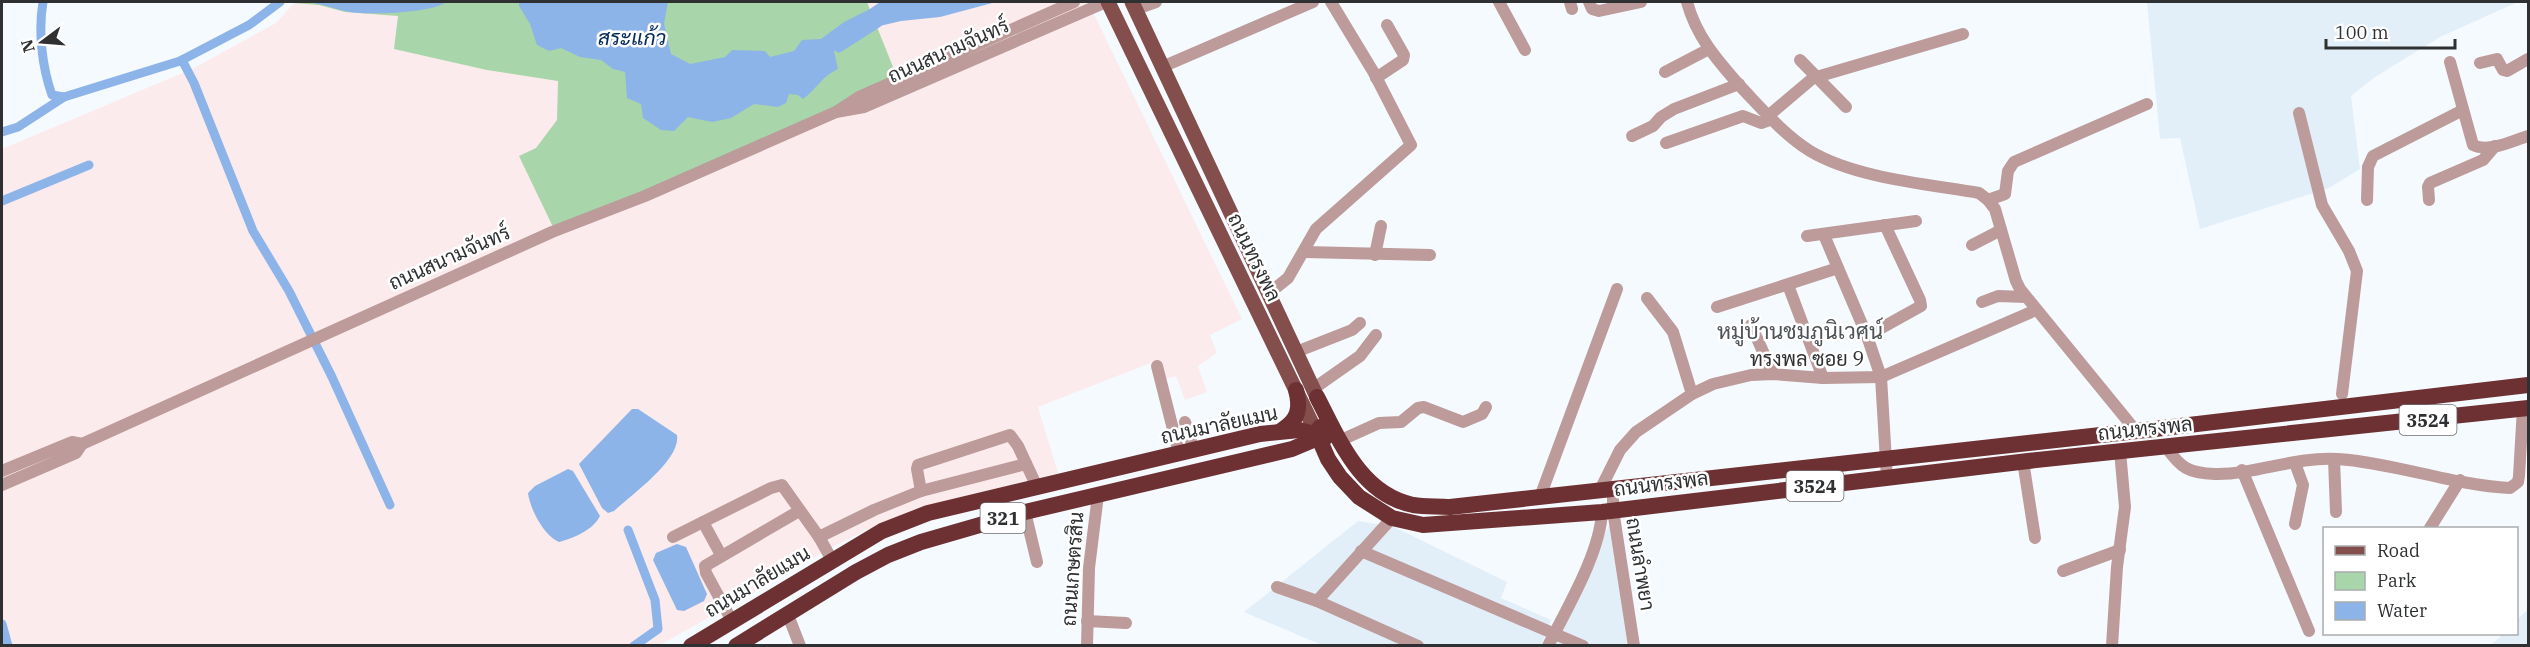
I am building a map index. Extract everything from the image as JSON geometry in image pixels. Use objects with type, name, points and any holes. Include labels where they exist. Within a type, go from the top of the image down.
[{"type":"highway","name":"ถนนทรงพล","points":[[1309,392],[1341,446],[1377,488],[1411,504],[1450,507],[2324,410],[2529,384]]},
{"type":"highway","points":[[1282,430],[1290,425],[1309,392],[1322,412],[1322,422],[1317,434],[1341,446]]},
{"type":"highway","name":"ถนนทรงพล","points":[[1317,434],[1328,459],[1349,488],[1368,504],[1392,518],[1423,525],[1607,511],[2023,461],[2526,408]]},
{"type":"highway","points":[[2324,410],[2326,430]]},
{"type":"highway","name":"ถนนมาลัยแมน","points":[[691,645],[882,531],[928,513],[1282,430],[1299,430],[1317,434],[1311,441],[1292,449],[1025,512],[921,542],[888,555],[736,645]]},
{"type":"highway","points":[[1292,449],[1310,452],[1328,459]]},
{"type":"main road","name":"ถนนทรงพล","points":[[1107,2],[1309,392]]},
{"type":"main road","name":"ถนนทรงพล","points":[[1134,5],[1296,352],[1309,392]]},
{"type":"street","name":"ถนนสนามจันทร์","points":[[2,471],[72,442],[81,444],[552,232],[645,196],[836,112],[859,97],[1074,2]]},
{"type":"street","name":"ถนนสนามจันทร์","points":[[836,112],[849,111],[874,103],[1107,2]]},
{"type":"street","points":[[1134,5],[1156,2]]},
{"type":"street","points":[[1162,67],[1313,2]]},
{"type":"street","points":[[1268,294],[1288,278],[1305,252],[1316,229],[1412,145],[1347,24],[1331,2]]},
{"type":"street","points":[[1499,2],[1525,50]]},
{"type":"street","points":[[1589,2],[1595,10],[1641,2]]},
{"type":"street","points":[[1687,2],[1691,18],[1709,49],[1739,84],[1796,142],[1853,169],[1979,193],[1988,200],[1995,209],[2016,281],[2026,297],[2136,431]]},
{"type":"street","points":[[1376,78],[1403,60],[1404,55],[1387,25]]},
{"type":"street","points":[[1666,143],[1743,116],[1761,123],[1803,84],[1816,76],[1963,34]]},
{"type":"street","points":[[1665,72],[1709,49]]},
{"type":"street","points":[[2481,63],[2497,59],[2503,70],[2507,71],[2529,59]]},
{"type":"street","points":[[1800,60],[1846,107]]},
{"type":"street","points":[[2450,62],[2472,145],[2481,148],[2495,146],[2529,136]]},
{"type":"street","points":[[1632,136],[1653,126],[1661,117],[1674,109],[1739,84]]},
{"type":"street","points":[[1988,200],[2005,194],[2008,171],[2014,162],[2147,104]]},
{"type":"street","points":[[2367,200],[2368,167],[2373,156],[2463,110]]},
{"type":"street","points":[[2299,113],[2322,205],[2349,251],[2357,271],[2342,394]]},
{"type":"street","points":[[2429,200],[2430,183],[2483,160],[2495,146]]},
{"type":"street","points":[[1806,237],[1916,221]]},
{"type":"street","points":[[1867,336],[1921,306],[1885,225]]},
{"type":"street","points":[[1375,255],[1380,226]]},
{"type":"street","points":[[1972,245],[2001,230]]},
{"type":"street","points":[[1824,235],[1867,336],[1881,377],[1887,478]]},
{"type":"street","points":[[1305,252],[1430,255]]},
{"type":"street","points":[[1717,307],[1838,268]]},
{"type":"street","points":[[1788,285],[1823,378]]},
{"type":"street","points":[[1540,496],[1617,289]]},
{"type":"street","points":[[1982,302],[1998,296],[2026,297]]},
{"type":"street","points":[[1647,298],[1673,332],[1692,394]]},
{"type":"street","points":[[1881,377],[2036,310]]},
{"type":"street","points":[[1296,352],[1352,330],[1360,322]]},
{"type":"street","points":[[1751,325],[1773,374]]},
{"type":"street","points":[[1309,392],[1360,356],[1376,335]]},
{"type":"street","points":[[1157,366],[1186,452]]},
{"type":"street","name":"ทรงพล ซอย 9","points":[[1607,489],[1620,450],[1636,432],[1692,394],[1727,380],[1773,374],[1823,378],[1881,377]]},
{"type":"street","points":[[1341,446],[1379,423],[1401,422],[1418,408],[1424,407],[1463,422],[1482,414],[1486,407]]},
{"type":"street","points":[[2166,447],[2178,464],[2188,471],[2223,474],[2334,459],[2510,488],[2518,482],[2526,408]]},
{"type":"street","points":[[1185,422],[1186,452]]},
{"type":"street","points":[[921,491],[918,465],[1007,435],[1012,436],[1037,487]]},
{"type":"street","name":"ถนนสนามจันทร์","points":[[2,484],[76,453],[81,444]]},
{"type":"street","points":[[2112,645],[2125,507],[2120,451]]},
{"type":"street","points":[[2334,459],[2336,512]]},
{"type":"street","points":[[2023,461],[2035,538]]},
{"type":"street","points":[[2295,463],[2303,485],[2295,524]]},
{"type":"street","points":[[819,537],[874,510],[921,491],[1026,464]]},
{"type":"street","points":[[2242,471],[2309,631]]},
{"type":"street","points":[[2431,527],[2460,480]]},
{"type":"street","points":[[673,537],[771,488],[782,485],[819,537],[832,560]]},
{"type":"street","name":"ถนนลำพยา","points":[[1607,489],[1607,511],[1634,645]]},
{"type":"street","name":"ถนนเกษตรสิน","points":[[1087,645],[1089,568],[1098,495]]},
{"type":"street","points":[[732,621],[706,573],[705,566],[708,562],[799,511]]},
{"type":"street","points":[[1548,645],[1580,582],[1607,511]]},
{"type":"street","points":[[1025,512],[1037,562]]},
{"type":"street","points":[[1317,601],[1392,518]]},
{"type":"street","points":[[703,522],[721,555]]},
{"type":"street","points":[[2063,571],[2120,550]]},
{"type":"street","points":[[1361,551],[1583,645]]},
{"type":"street","points":[[1277,587],[1317,601],[1418,645]]},
{"type":"street","points":[[788,615],[800,645]]},
{"type":"street","points":[[1087,621],[1126,623]]},
{"type":"shaded area","points":[[295,2],[1088,2],[1242,319],[1210,335],[1217,353],[1198,366],[1207,392],[1185,400],[1176,376],[1158,381],[1153,362],[1038,407],[1058,473],[921,507],[886,521],[844,541],[660,645],[2,646],[2,149],[192,69],[276,23]]},
{"type":"shaded area","points":[[2147,2],[2518,2],[2440,37],[2375,77],[2351,96],[2360,169],[2329,188],[2200,229],[2180,138],[2160,139]]},
{"type":"shaded area","points":[[1612,520],[1632,645],[1548,646]]},
{"type":"shaded area","points":[[1358,521],[1394,527],[1507,582],[1501,598],[1551,620],[1541,645],[1324,646],[1244,612]]},
{"type":"shaded area","points":[[2528,609],[2528,645],[2491,645],[2502,635],[2518,635],[2518,619]]},
{"type":"green space","points":[[281,2],[867,2],[897,77],[836,112],[645,196],[553,227],[519,156],[536,148],[557,120],[558,81],[487,70],[394,49],[398,16],[345,12],[319,5]]},
{"type":"water","points":[[305,2],[446,2],[427,9],[381,13],[340,10]]},
{"type":"water","name":"สระแก้ว","points":[[519,2],[668,2],[664,24],[671,54],[690,64],[725,57],[732,50],[765,51],[770,57],[794,51],[802,40],[821,39],[844,22],[880,2],[996,2],[940,17],[901,21],[871,28],[834,51],[838,69],[827,76],[803,99],[798,95],[789,94],[786,103],[778,107],[754,104],[731,118],[712,122],[688,117],[674,131],[661,130],[643,118],[641,104],[627,98],[625,72],[613,69],[601,60],[580,57],[561,48],[549,51],[537,45]]},
{"type":"water","points":[[632,409],[638,409],[677,435],[676,445],[664,466],[654,476],[614,511],[608,513],[602,508],[579,464]]},
{"type":"water","points":[[568,469],[573,471],[600,516],[588,529],[577,536],[559,542],[548,534],[539,521],[528,493],[535,486]]},
{"type":"water","points":[[677,544],[686,547],[707,594],[704,601],[684,611],[677,610],[653,560],[656,553]]},
{"type":"waterway","points":[[43,2],[41,37],[46,73],[52,95],[64,97],[180,61],[249,25],[280,2]]},
{"type":"waterway","points":[[839,48],[878,23]]},
{"type":"waterway","points":[[182,60],[194,83],[253,231],[289,291],[332,377],[390,505]]},
{"type":"waterway","points":[[2,132],[18,127],[64,97]]},
{"type":"waterway","points":[[2,201],[89,165]]},
{"type":"waterway","points":[[628,530],[655,600],[658,629],[634,646]]},
{"type":"waterway","points":[[2,624],[8,646]]},
{"type":"district","name":"หมู่บ้านชมภูนิเวศน์","points":[[1800,330]]}]
